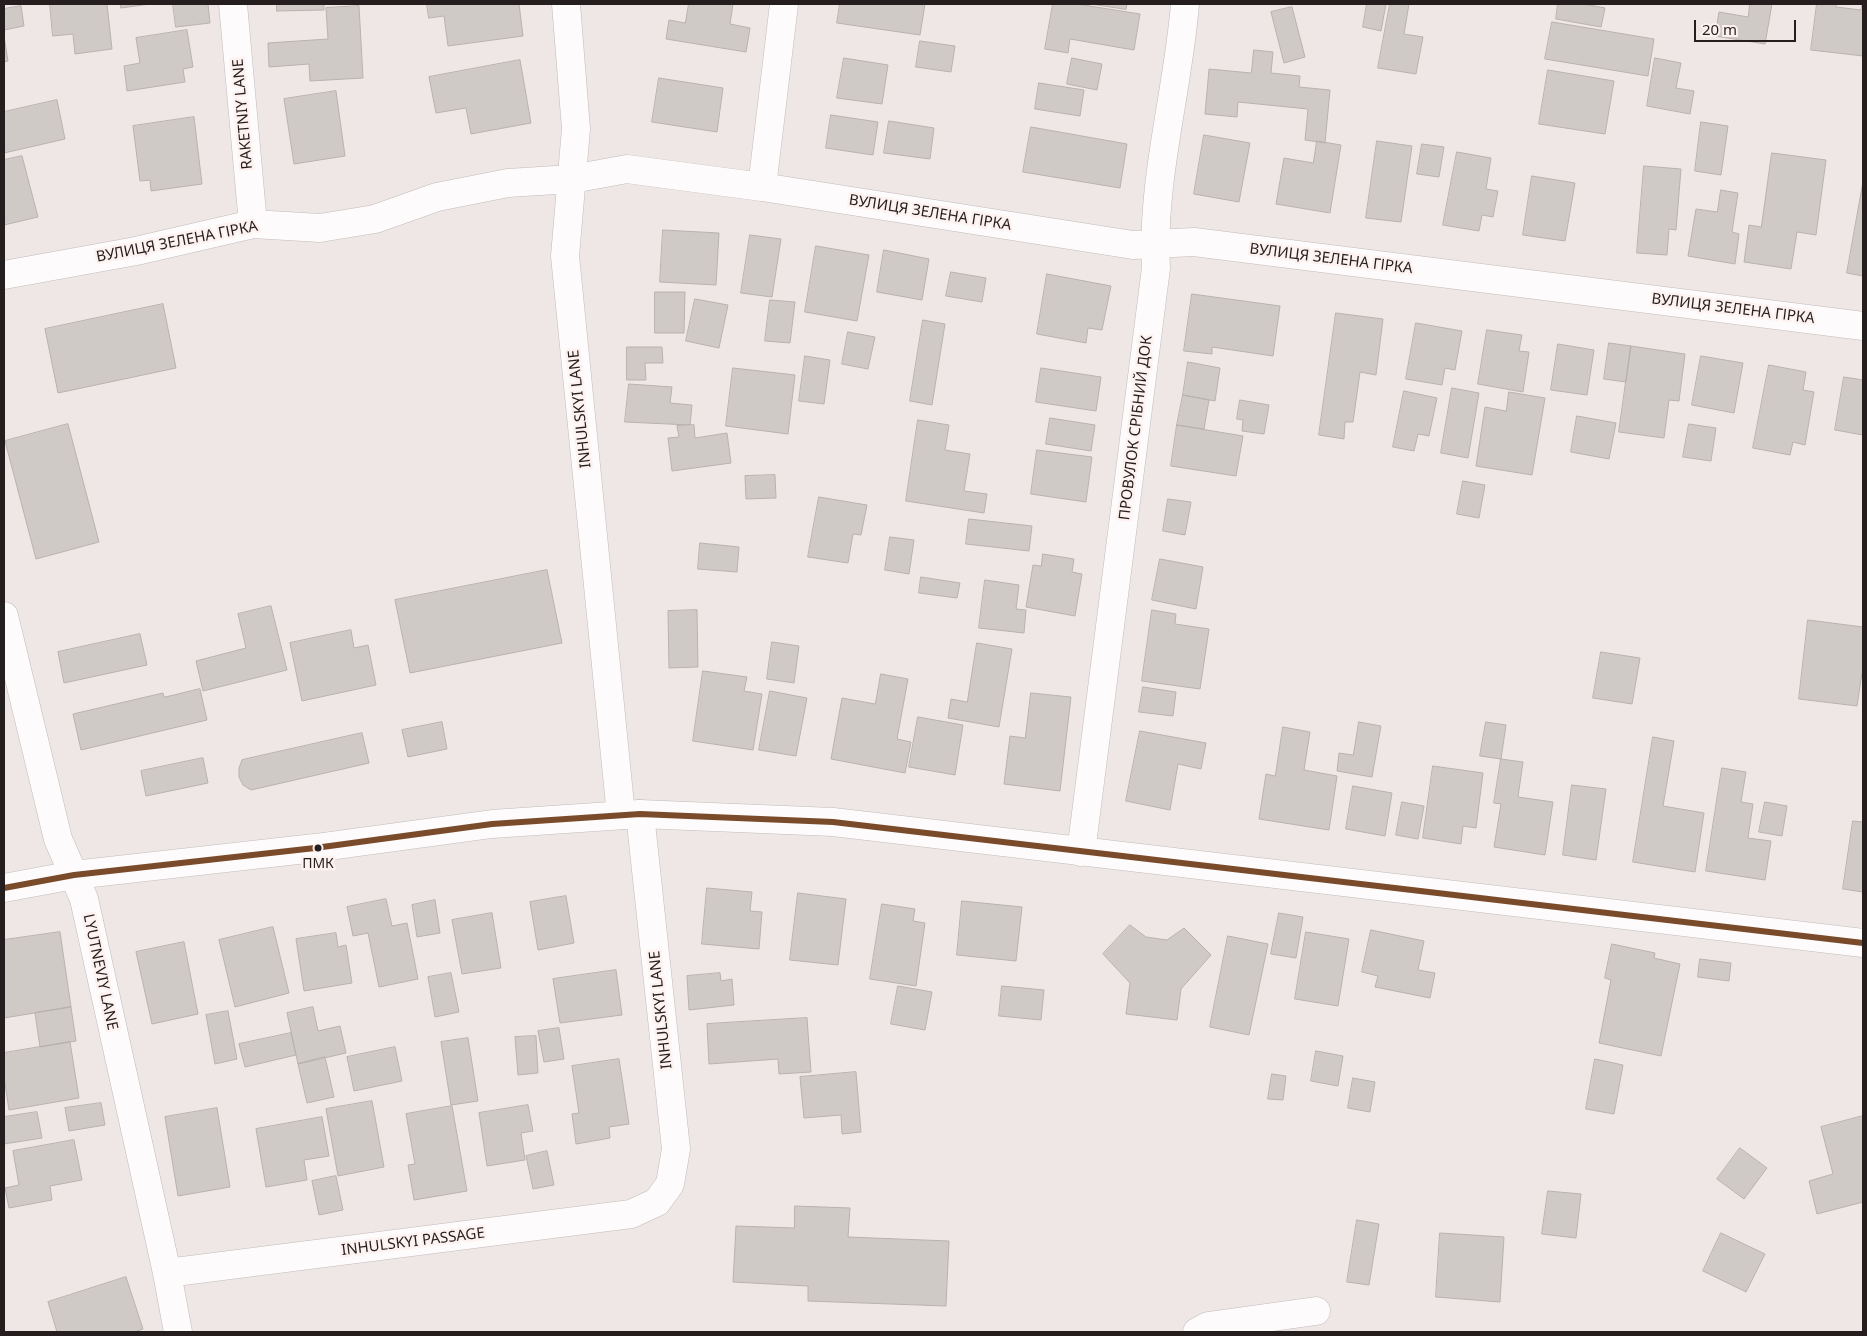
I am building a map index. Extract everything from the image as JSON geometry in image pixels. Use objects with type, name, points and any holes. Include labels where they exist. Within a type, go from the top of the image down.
[{"type":"street","name":"RAKETNIY LANE","points":[[233,4],[253,224]]},
{"type":"street","name":"INHULSKYI LANE","points":[[566,4],[576,128],[565,256],[631,814],[676,1149],[670,1184],[657,1202]]},
{"type":"street","points":[[762,187],[784,4]]},
{"type":"street","name":"ПРОВУЛОК СРІБНИЙ ДОК","points":[[1081,852],[1156,268],[1156,211],[1182,45],[1185,4]]},
{"type":"street","name":"ВУЛИЦЯ ЗЕЛЕНА ГІРКА","points":[[4,275],[136,251],[253,224],[320,228],[376,219],[437,196],[508,183],[572,179],[627,169],[762,187],[1133,245],[1194,242],[1863,326]]},
{"type":"street","name":"LYUTNEVIY LANE","points":[[4,616],[58,839],[84,899],[167,1273],[178,1332]]},
{"type":"street","points":[[4,888],[74,875],[315,848],[492,824],[631,814],[833,822],[1863,943]]},
{"type":"street","name":"INHULSKYI PASSAGE","points":[[167,1273],[631,1214],[657,1202]]},
{"type":"street","points":[[1197,1332],[1208,1326],[1316,1311]]},
{"type":"building","points":[[50,4],[107,4],[112,49],[75,54],[73,34],[53,36]]},
{"type":"building","points":[[121,4],[150,4],[121,8]]},
{"type":"building","points":[[173,4],[208,4],[210,23],[176,27]]},
{"type":"building","points":[[277,4],[324,4],[324,10],[277,11]]},
{"type":"building","points":[[427,4],[519,4],[523,36],[448,46],[444,16],[429,18]]},
{"type":"building","points":[[689,4],[733,4],[730,24],[750,28],[746,52],[666,39],[669,20],[685,23]]},
{"type":"building","points":[[840,4],[925,4],[920,35],[837,23]]},
{"type":"building","points":[[1053,4],[1077,4],[1140,14],[1134,50],[1070,39],[1068,53],[1045,49]]},
{"type":"building","points":[[1091,4],[1127,4],[1126,9]]},
{"type":"building","points":[[1367,4],[1386,4],[1381,31],[1363,27]]},
{"type":"building","points":[[1390,4],[1409,4],[1404,34],[1423,37],[1416,74],[1378,68]]},
{"type":"building","points":[[1558,4],[1584,4],[1605,8],[1601,27],[1556,19]]},
{"type":"building","points":[[1750,4],[1772,4],[1765,44],[1715,36],[1719,12],[1748,17]]},
{"type":"building","points":[[1817,4],[1836,4],[1836,7],[1861,10],[1863,4],[1863,56],[1811,50]]},
{"type":"building","points":[[21,6],[24,26],[4,30],[4,9]]},
{"type":"building","points":[[359,6],[363,78],[310,81],[309,64],[269,67],[268,43],[328,39],[326,8]]},
{"type":"building","points":[[1292,7],[1305,57],[1284,63],[1271,12]]},
{"type":"building","points":[[1552,22],[1654,39],[1648,76],[1545,59]]},
{"type":"building","points":[[187,30],[193,67],[183,69],[185,82],[127,91],[124,66],[140,63],[136,38]]},
{"type":"building","points":[[4,36],[8,61],[4,62]]},
{"type":"building","points":[[920,41],[955,46],[951,72],[916,67]]},
{"type":"building","points":[[1254,50],[1273,52],[1271,73],[1300,76],[1299,87],[1330,90],[1325,143],[1305,140],[1308,109],[1238,102],[1237,117],[1205,114],[1209,69],[1251,73]]},
{"type":"building","points":[[844,58],[888,65],[882,104],[837,98]]},
{"type":"building","points":[[1072,58],[1102,64],[1097,90],[1067,84]]},
{"type":"building","points":[[1655,58],[1681,63],[1676,88],[1694,91],[1690,114],[1647,106]]},
{"type":"building","points":[[520,60],[531,123],[471,134],[466,108],[436,113],[429,77]]},
{"type":"building","points":[[1548,70],[1614,81],[1605,134],[1539,124]]},
{"type":"building","points":[[659,78],[723,88],[717,132],[652,122]]},
{"type":"building","points":[[1039,83],[1084,90],[1080,116],[1035,109]]},
{"type":"building","points":[[336,91],[345,156],[294,164],[284,99]]},
{"type":"building","points":[[57,100],[65,139],[4,153],[4,112]]},
{"type":"building","points":[[831,115],[878,122],[873,155],[826,148]]},
{"type":"building","points":[[194,117],[202,184],[151,191],[150,180],[140,181],[133,126]]},
{"type":"building","points":[[889,121],[934,128],[930,159],[884,153]]},
{"type":"building","points":[[1701,122],[1728,126],[1721,175],[1695,171]]},
{"type":"building","points":[[1031,127],[1127,144],[1120,188],[1023,172]]},
{"type":"building","points":[[1204,135],[1250,143],[1239,202],[1194,194]]},
{"type":"building","points":[[1317,141],[1341,145],[1330,213],[1276,204],[1284,158],[1313,163]]},
{"type":"building","points":[[1377,141],[1412,146],[1401,222],[1366,218]]},
{"type":"building","points":[[1422,144],[1444,147],[1439,177],[1417,174]]},
{"type":"building","points":[[1457,152],[1491,158],[1486,189],[1498,191],[1493,217],[1482,215],[1479,231],[1443,225]]},
{"type":"building","points":[[1772,153],[1826,160],[1816,235],[1797,232],[1791,269],[1744,262],[1749,225],[1761,227]]},
{"type":"building","points":[[22,156],[38,217],[4,225],[4,160]]},
{"type":"building","points":[[1644,166],[1681,169],[1676,230],[1669,229],[1667,255],[1637,253]]},
{"type":"building","points":[[1532,176],[1575,183],[1565,241],[1523,235]]},
{"type":"building","points":[[1863,182],[1863,276],[1847,273]]},
{"type":"building","points":[[1721,190],[1738,193],[1732,232],[1739,234],[1735,264],[1688,256],[1696,209],[1717,212]]},
{"type":"building","points":[[663,230],[719,233],[716,285],[660,282]]},
{"type":"building","points":[[750,235],[781,239],[772,297],[741,293]]},
{"type":"building","points":[[816,246],[869,255],[857,321],[805,312]]},
{"type":"building","points":[[884,250],[929,259],[922,300],[877,292]]},
{"type":"building","points":[[951,272],[986,278],[982,302],[946,296]]},
{"type":"building","points":[[1047,274],[1111,286],[1102,330],[1088,328],[1086,343],[1037,334]]},
{"type":"building","points":[[655,292],[685,292],[684,333],[655,333]]},
{"type":"building","points":[[1192,294],[1280,306],[1273,356],[1212,347],[1212,354],[1184,351]]},
{"type":"building","points":[[695,299],[728,305],[719,348],[686,341]]},
{"type":"building","points":[[770,300],[795,302],[790,343],[765,341]]},
{"type":"building","points":[[163,304],[176,368],[58,393],[45,329]]},
{"type":"building","points":[[1336,313],[1383,319],[1376,375],[1360,372],[1353,422],[1345,422],[1344,439],[1319,435]]},
{"type":"building","points":[[923,320],[945,324],[932,405],[910,401]]},
{"type":"building","points":[[1416,323],[1462,331],[1455,370],[1445,368],[1442,385],[1406,379]]},
{"type":"building","points":[[1487,330],[1522,335],[1519,351],[1529,352],[1523,392],[1478,384]]},
{"type":"building","points":[[848,332],[875,337],[868,369],[842,364]]},
{"type":"building","points":[[1609,343],[1631,346],[1626,382],[1604,379]]},
{"type":"building","points":[[1558,344],[1594,350],[1587,395],[1551,390]]},
{"type":"building","points":[[1631,346],[1685,354],[1679,401],[1669,400],[1664,438],[1619,432]]},
{"type":"building","points":[[627,347],[662,347],[663,363],[645,363],[646,380],[627,380]]},
{"type":"building","points":[[805,356],[830,360],[824,404],[799,401]]},
{"type":"building","points":[[1701,356],[1743,363],[1734,413],[1692,405]]},
{"type":"building","points":[[1188,362],[1220,368],[1215,401],[1183,395]]},
{"type":"building","points":[[1769,365],[1806,372],[1803,390],[1814,392],[1805,445],[1793,442],[1790,455],[1753,448]]},
{"type":"building","points":[[733,368],[795,375],[788,434],[726,426]]},
{"type":"building","points":[[1041,368],[1101,377],[1096,411],[1036,402]]},
{"type":"building","points":[[1844,377],[1863,380],[1863,435],[1835,430]]},
{"type":"building","points":[[629,384],[672,387],[670,403],[692,405],[690,425],[625,422]]},
{"type":"building","points":[[1452,388],[1479,393],[1468,458],[1441,453]]},
{"type":"building","points":[[1404,391],[1437,398],[1429,436],[1418,434],[1414,451],[1393,447]]},
{"type":"building","points":[[1509,392],[1545,398],[1532,475],[1476,466],[1485,407],[1506,411]]},
{"type":"building","points":[[1183,395],[1209,400],[1204,429],[1177,425]]},
{"type":"building","points":[[1240,400],[1269,405],[1264,434],[1242,431],[1243,420],[1237,419]]},
{"type":"building","points":[[1577,416],[1616,423],[1609,459],[1571,452]]},
{"type":"building","points":[[1050,418],[1095,425],[1091,451],[1046,444]]},
{"type":"building","points":[[918,420],[949,425],[945,450],[970,454],[964,491],[987,494],[984,513],[906,501]]},
{"type":"building","points":[[68,424],[99,542],[36,559],[5,441]]},
{"type":"building","points":[[1689,424],[1716,428],[1711,461],[1683,457]]},
{"type":"building","points":[[694,425],[695,438],[727,433],[731,463],[672,471],[668,438],[679,437],[677,426]]},
{"type":"building","points":[[1177,425],[1243,436],[1236,476],[1171,466]]},
{"type":"building","points":[[1037,450],[1092,457],[1086,502],[1031,494]]},
{"type":"building","points":[[775,475],[776,498],[746,499],[745,476]]},
{"type":"building","points":[[1463,481],[1485,485],[1479,518],[1457,514]]},
{"type":"building","points":[[819,497],[867,505],[861,535],[853,534],[848,563],[808,557]]},
{"type":"building","points":[[1168,499],[1191,502],[1185,535],[1163,531]]},
{"type":"building","points":[[969,519],[1032,526],[1029,551],[966,544]]},
{"type":"building","points":[[890,537],[914,540],[909,574],[885,570]]},
{"type":"building","points":[[700,543],[739,547],[737,572],[698,569]]},
{"type":"building","points":[[1043,554],[1074,559],[1072,572],[1082,574],[1075,616],[1026,607],[1033,565],[1041,566]]},
{"type":"building","points":[[1160,559],[1203,567],[1196,609],[1152,600]]},
{"type":"building","points":[[547,570],[562,643],[410,673],[395,600]]},
{"type":"building","points":[[921,577],[960,583],[957,598],[919,593]]},
{"type":"building","points":[[985,580],[1019,585],[1016,609],[1026,610],[1024,633],[979,628]]},
{"type":"building","points":[[271,606],[287,670],[203,691],[196,661],[246,648],[238,614]]},
{"type":"building","points":[[697,610],[698,667],[669,668],[668,611]]},
{"type":"building","points":[[1152,610],[1176,614],[1175,624],[1209,629],[1200,689],[1142,681]]},
{"type":"building","points":[[1808,620],[1863,627],[1863,673],[1857,706],[1799,699]]},
{"type":"building","points":[[351,630],[354,648],[368,645],[376,685],[302,701],[290,643]]},
{"type":"building","points":[[140,634],[147,665],[64,683],[58,652]]},
{"type":"building","points":[[772,642],[799,646],[794,683],[767,679]]},
{"type":"building","points":[[977,643],[1012,649],[999,727],[948,718],[951,699],[967,702]]},
{"type":"building","points":[[1601,652],[1640,658],[1632,704],[1593,698]]},
{"type":"building","points":[[703,671],[747,677],[744,691],[762,694],[753,750],[693,741]]},
{"type":"building","points":[[881,674],[908,679],[897,739],[911,742],[905,773],[831,759],[842,698],[875,704]]},
{"type":"building","points":[[1143,687],[1176,692],[1173,716],[1139,712]]},
{"type":"building","points":[[200,689],[207,720],[81,750],[73,714],[163,693],[164,697]]},
{"type":"building","points":[[770,691],[807,698],[796,756],[759,750]]},
{"type":"building","points":[[1031,693],[1071,697],[1060,791],[1004,784],[1010,736],[1025,738]]},
{"type":"building","points":[[918,717],[963,725],[955,775],[909,767]]},
{"type":"building","points":[[442,722],[447,749],[408,757],[402,730]]},
{"type":"building","points":[[1359,722],[1381,726],[1372,777],[1337,771],[1339,753],[1353,755]]},
{"type":"building","points":[[1486,722],[1506,725],[1501,759],[1480,756]]},
{"type":"building","points":[[1283,727],[1310,732],[1304,770],[1337,776],[1329,830],[1259,819],[1266,774],[1275,776]]},
{"type":"building","points":[[1140,731],[1206,743],[1201,769],[1178,764],[1170,810],[1126,801]]},
{"type":"building","points":[[362,733],[369,763],[251,790],[243,785],[239,777],[239,768],[242,760]]},
{"type":"building","points":[[1653,737],[1674,741],[1663,806],[1704,813],[1695,872],[1633,862]]},
{"type":"building","points":[[203,758],[208,783],[146,796],[141,771]]},
{"type":"building","points":[[1501,759],[1523,762],[1518,797],[1553,802],[1545,855],[1494,847],[1501,804],[1494,803]]},
{"type":"building","points":[[1433,766],[1483,773],[1476,828],[1463,826],[1461,844],[1423,838]]},
{"type":"building","points":[[1722,768],[1746,772],[1741,802],[1753,804],[1748,838],[1771,841],[1765,880],[1706,871]]},
{"type":"building","points":[[1572,785],[1606,789],[1596,860],[1563,855]]},
{"type":"building","points":[[1353,786],[1392,793],[1385,836],[1346,829]]},
{"type":"building","points":[[1402,802],[1424,806],[1418,839],[1396,835]]},
{"type":"building","points":[[1765,802],[1787,806],[1782,836],[1759,832]]},
{"type":"building","points":[[1853,821],[1863,822],[1863,892],[1843,889]]},
{"type":"building","points":[[707,888],[752,892],[750,911],[762,912],[759,949],[702,944]]},
{"type":"building","points":[[798,893],[846,899],[838,965],[790,960]]},
{"type":"building","points":[[566,896],[574,943],[538,950],[530,902]]},
{"type":"building","points":[[386,899],[392,926],[407,923],[418,979],[379,987],[368,933],[353,936],[347,907]]},
{"type":"building","points":[[435,900],[440,933],[417,937],[412,905]]},
{"type":"building","points":[[962,901],[1022,907],[1016,961],[957,955]]},
{"type":"building","points":[[882,904],[915,909],[913,921],[925,923],[916,986],[870,979]]},
{"type":"building","points":[[492,913],[501,968],[462,974],[452,920]]},
{"type":"building","points":[[1279,913],[1303,917],[1296,958],[1271,954]]},
{"type":"building","points":[[1130,925],[1146,937],[1167,940],[1184,928],[1211,955],[1181,989],[1177,1020],[1126,1014],[1130,983],[1103,954]]},
{"type":"building","points":[[273,927],[289,993],[235,1007],[219,940]]},
{"type":"building","points":[[1371,930],[1424,941],[1418,970],[1435,973],[1430,998],[1375,987],[1378,976],[1362,972]]},
{"type":"building","points":[[60,932],[71,1007],[4,1018],[4,940]]},
{"type":"building","points":[[1306,932],[1349,939],[1338,1006],[1295,999]]},
{"type":"building","points":[[336,933],[338,947],[346,945],[352,983],[304,991],[296,939]]},
{"type":"building","points":[[1228,936],[1268,944],[1249,1035],[1210,1027]]},
{"type":"building","points":[[184,942],[198,1014],[152,1024],[136,952]]},
{"type":"building","points":[[1612,944],[1655,953],[1654,958],[1680,964],[1661,1056],[1599,1043],[1611,980],[1605,978]]},
{"type":"building","points":[[1700,959],[1731,963],[1729,981],[1698,977]]},
{"type":"building","points":[[616,970],[622,1015],[560,1023],[553,979]]},
{"type":"building","points":[[451,973],[459,1012],[435,1017],[428,977]]},
{"type":"building","points":[[720,973],[721,981],[732,979],[734,1005],[689,1010],[687,976]]},
{"type":"building","points":[[898,986],[932,992],[925,1030],[891,1024]]},
{"type":"building","points":[[1002,986],[1044,990],[1041,1020],[999,1016]]},
{"type":"building","points":[[71,1007],[76,1041],[40,1047],[35,1013]]},
{"type":"building","points":[[313,1007],[318,1031],[340,1026],[346,1053],[298,1064],[287,1013]]},
{"type":"building","points":[[228,1011],[237,1059],[215,1064],[206,1015]]},
{"type":"building","points":[[807,1018],[811,1072],[779,1074],[778,1059],[709,1064],[707,1024]]},
{"type":"building","points":[[559,1028],[564,1059],[544,1062],[538,1031]]},
{"type":"building","points":[[291,1033],[296,1055],[245,1067],[239,1044]]},
{"type":"building","points":[[536,1036],[538,1073],[518,1075],[515,1037]]},
{"type":"building","points":[[468,1038],[478,1101],[451,1105],[441,1042]]},
{"type":"building","points":[[70,1042],[79,1098],[9,1110],[4,1077],[4,1053]]},
{"type":"building","points":[[395,1047],[402,1081],[354,1091],[347,1057]]},
{"type":"building","points":[[1316,1051],[1343,1056],[1338,1086],[1311,1081]]},
{"type":"building","points":[[325,1057],[334,1097],[307,1103],[298,1064]]},
{"type":"building","points":[[619,1059],[629,1124],[609,1127],[610,1138],[576,1144],[572,1114],[579,1113],[572,1066]]},
{"type":"building","points":[[1595,1059],[1623,1065],[1614,1114],[1586,1109]]},
{"type":"building","points":[[856,1072],[861,1132],[842,1134],[841,1115],[804,1118],[800,1077]]},
{"type":"building","points":[[1272,1074],[1286,1076],[1283,1100],[1268,1099]]},
{"type":"building","points":[[1353,1078],[1375,1082],[1370,1112],[1348,1108]]},
{"type":"building","points":[[372,1101],[384,1167],[338,1176],[326,1109]]},
{"type":"building","points":[[101,1103],[105,1125],[69,1131],[65,1108]]},
{"type":"building","points":[[528,1105],[533,1131],[521,1133],[525,1160],[487,1166],[479,1113]]},
{"type":"building","points":[[452,1106],[467,1191],[414,1200],[408,1165],[415,1164],[406,1114]]},
{"type":"building","points":[[217,1108],[230,1187],[178,1196],[165,1117]]},
{"type":"building","points":[[37,1112],[42,1138],[4,1144],[4,1117]]},
{"type":"building","points":[[1863,1116],[1863,1202],[1817,1214],[1809,1181],[1833,1174],[1821,1127]]},
{"type":"building","points":[[322,1117],[329,1156],[304,1160],[307,1180],[266,1187],[256,1129]]},
{"type":"building","points":[[74,1140],[82,1180],[50,1186],[52,1200],[9,1208],[5,1188],[19,1185],[13,1151]]},
{"type":"building","points":[[1740,1148],[1767,1168],[1744,1199],[1717,1179]]},
{"type":"building","points":[[547,1151],[554,1185],[533,1189],[526,1156]]},
{"type":"building","points":[[336,1176],[343,1210],[319,1215],[312,1181]]},
{"type":"building","points":[[1548,1191],[1581,1194],[1576,1238],[1542,1234]]},
{"type":"building","points":[[795,1206],[850,1208],[848,1237],[949,1241],[946,1306],[808,1301],[808,1286],[733,1282],[736,1226],[794,1228]]},
{"type":"building","points":[[1357,1220],[1379,1224],[1369,1285],[1347,1282]]},
{"type":"building","points":[[1440,1233],[1504,1237],[1500,1302],[1436,1297]]},
{"type":"building","points":[[1721,1233],[1765,1254],[1746,1292],[1703,1271]]},
{"type":"building","points":[[126,1277],[143,1329],[134,1332],[57,1332],[48,1302]]},
{"type":"transit line","points":[[4,888],[74,875],[315,848],[492,824],[640,814],[833,822],[1863,943]]},
{"type":"place","name":"ПМК","points":[[318,848]]}]
